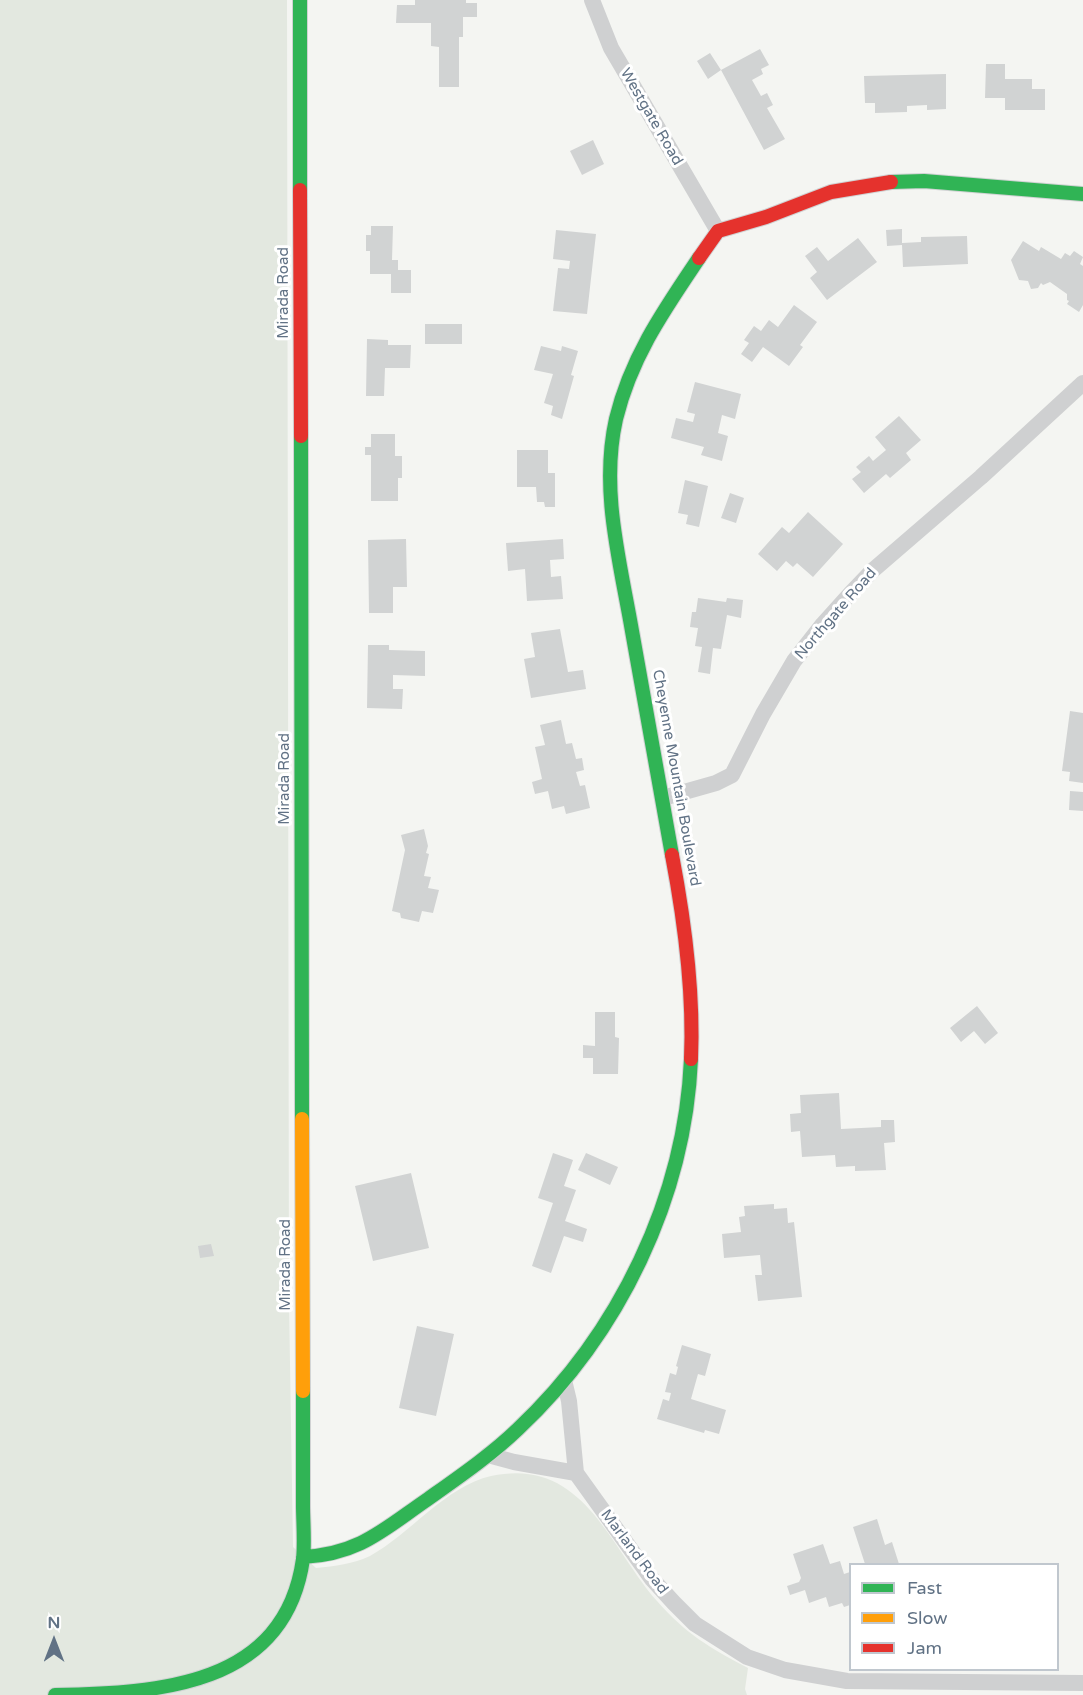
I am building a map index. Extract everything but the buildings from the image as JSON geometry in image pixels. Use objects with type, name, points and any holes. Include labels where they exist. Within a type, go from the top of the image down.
[{"type":"street","name":"Mirada Road","points":[[55,1695],[125,1694],[162,1690],[188,1685],[226,1671],[245,1660],[276,1629],[297,1589],[303,1557],[300,0]]},
{"type":"street","name":"Westgate Road","points":[[592,0],[611,48],[717,231]]},
{"type":"street","points":[[717,231],[766,217],[831,192],[883,182],[924,181],[1083,194]]},
{"type":"street","name":"Cheyenne Mountain Boulevard","points":[[303,1557],[329,1556],[347,1551],[364,1542],[488,1455],[513,1434],[564,1380],[593,1345],[615,1312],[659,1221],[682,1136],[691,1071],[691,992],[684,920],[609,495],[612,449],[623,397],[642,347],[665,308],[717,231]]},
{"type":"street","name":"Northgate Road","points":[[663,798],[716,783],[732,775],[794,661],[823,624],[872,571],[989,470],[1083,383]]},
{"type":"street","points":[[488,1455],[576,1473],[569,1401],[564,1380]]},
{"type":"street","name":"Marland Road","points":[[576,1473],[652,1579],[694,1624],[747,1657],[785,1670],[898,1689],[1083,1683]]},
{"type":"shaded area","points":[[0,0],[287,0],[289,1302],[293,1547],[316,1568],[350,1563],[364,1559],[385,1547],[443,1500],[475,1481],[491,1476],[523,1473],[549,1479],[571,1492],[590,1510],[657,1601],[678,1623],[710,1647],[748,1668],[745,1689],[747,1695],[0,1695]]},
{"type":"traffic: fast","points":[[300,0],[300,190]]},
{"type":"traffic: fast","points":[[891,182],[924,181],[1083,194]]},
{"type":"traffic: fast","points":[[672,855],[617,552],[610,472],[616,419],[630,375],[661,315],[699,258]]},
{"type":"traffic: fast","points":[[301,436],[302,1119]]},
{"type":"traffic: fast","points":[[303,1557],[340,1551],[370,1538],[463,1474],[518,1429],[554,1392],[587,1351],[616,1307],[640,1260],[660,1212],[676,1162],[686,1111],[691,1059]]},
{"type":"traffic: fast","points":[[55,1695],[134,1691],[174,1685],[210,1674],[244,1658],[271,1634],[291,1602],[303,1559],[303,1391]]},
{"type":"traffic: slow","points":[[302,1119],[303,1391]]},
{"type":"traffic: jam","points":[[699,258],[718,231],[766,217],[831,192],[891,182]]},
{"type":"traffic: jam","points":[[300,190],[301,436]]},
{"type":"traffic: jam","points":[[672,855],[688,957],[691,1059]]}]
